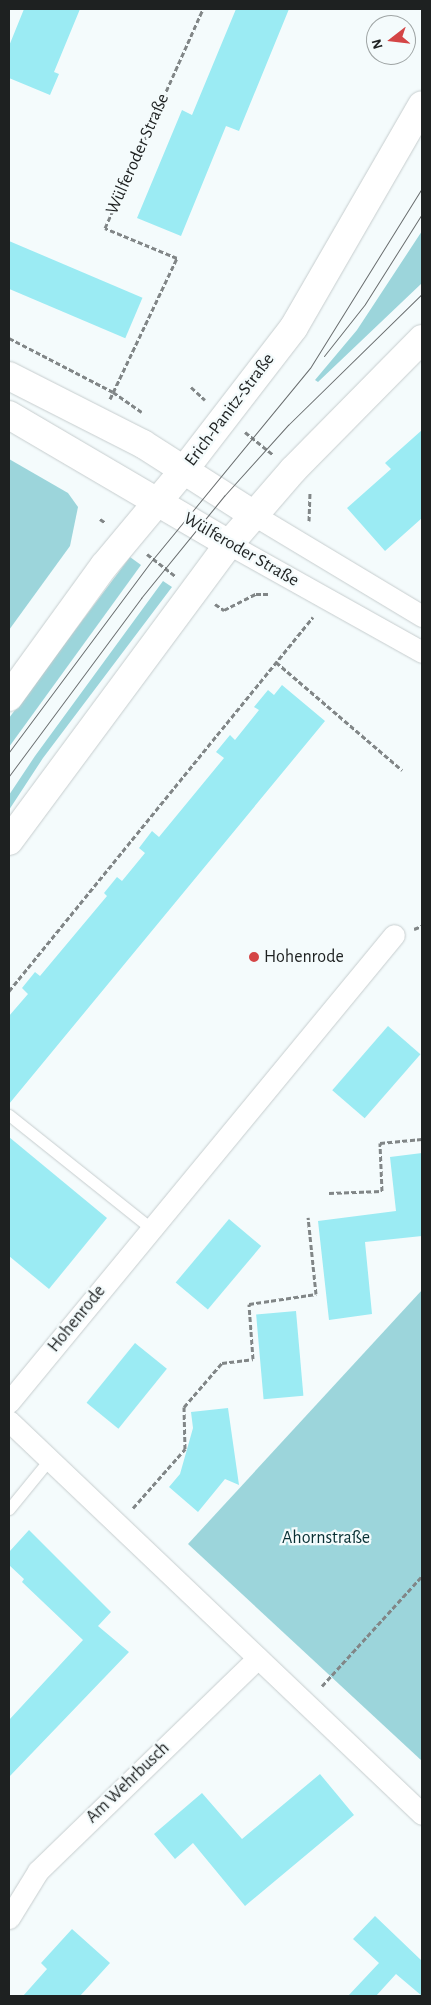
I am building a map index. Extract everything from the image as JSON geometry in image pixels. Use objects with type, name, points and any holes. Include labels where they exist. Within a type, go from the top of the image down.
[{"type":"main road","name":"Erich-Panitz-Straße","points":[[9,696],[128,538],[184,470],[224,415],[294,327],[422,104]]},
{"type":"main road","points":[[9,841],[229,544],[292,470],[422,339]]},
{"type":"main road","name":"Wülferoder Straße","points":[[9,376],[143,444],[254,515]]},
{"type":"main road","name":"Wülferoder Straße","points":[[9,415],[229,544]]},
{"type":"street","name":"Wülferoder Straße","points":[[254,515],[422,616]]},
{"type":"street","name":"Wülferoder Straße","points":[[229,544],[422,652]]},
{"type":"street","name":"Hohenrode","points":[[9,1402],[394,935]]},
{"type":"street","points":[[9,1422],[422,1814]]},
{"type":"street","name":"Am Wehrbusch","points":[[9,1918],[38,1871],[258,1658]]},
{"type":"lane","points":[[9,1116],[152,1230]]},
{"type":"lane","points":[[9,1509],[49,1460]]},
{"type":"path","name":"Wülferoder Straße","points":[[99,422],[177,258],[105,228],[203,9]]},
{"type":"path","points":[[9,338],[113,392],[149,417]]},
{"type":"path","points":[[191,387],[292,470]]},
{"type":"path","points":[[100,519],[128,538],[193,591],[224,610]]},
{"type":"path","points":[[9,990],[328,599]]},
{"type":"path","points":[[276,662],[402,770]]},
{"type":"path","points":[[329,1193],[382,1191],[380,1143],[422,1139]]},
{"type":"path","points":[[118,1526],[185,1449],[184,1407],[222,1363],[253,1359],[249,1304],[316,1294],[308,1217]]},
{"type":"path","points":[[308,1706],[329,1675],[422,1576]]},
{"type":"green space","points":[[422,231],[422,283],[318,382],[315,380],[357,330]]},
{"type":"green space","points":[[9,459],[68,493],[78,507],[70,546],[9,630]]},
{"type":"green space","points":[[130,557],[141,565],[9,747],[9,718]]},
{"type":"green space","points":[[163,581],[172,587],[43,758],[9,810],[9,795],[35,756]]},
{"type":"green space","name":"Ahornstraße","points":[[422,1290],[422,1761],[188,1544]]},
{"type":"building","points":[[24,9],[80,9],[54,72],[59,74],[50,95],[9,78],[9,46]]},
{"type":"building","points":[[236,9],[289,9],[239,131],[226,126],[181,236],[137,218],[182,110],[192,115]]},
{"type":"building","points":[[9,241],[142,298],[125,338],[9,289]]},
{"type":"building","points":[[422,430],[422,518],[385,551],[347,508],[391,469],[385,463]]},
{"type":"building","points":[[282,685],[325,721],[9,1104],[9,1016],[28,994],[22,988],[35,972],[40,976],[107,896],[104,893],[117,877],[122,881],[145,853],[139,848],[152,831],[159,837],[224,758],[216,752],[230,735],[235,740],[259,710],[254,707],[268,690],[274,695]]},
{"type":"building","points":[[388,1026],[420,1054],[365,1118],[332,1090]]},
{"type":"building","points":[[9,1137],[107,1218],[49,1289],[9,1256]]},
{"type":"building","points":[[422,1153],[422,1236],[365,1242],[372,1314],[329,1320],[318,1221],[396,1211],[390,1157]]},
{"type":"building","points":[[229,1219],[261,1246],[208,1310],[176,1283]]},
{"type":"building","points":[[296,1311],[303,1396],[264,1399],[256,1314]]},
{"type":"building","points":[[135,1343],[167,1369],[118,1429],[87,1403]]},
{"type":"building","points":[[228,1408],[239,1485],[225,1479],[198,1512],[169,1487],[180,1474],[193,1428],[191,1412]]},
{"type":"building","points":[[29,1530],[111,1612],[98,1626],[129,1652],[9,1777],[9,1720],[83,1640],[22,1582],[24,1579],[9,1565],[9,1552]]},
{"type":"building","points":[[320,1774],[354,1815],[245,1906],[193,1843],[175,1859],[154,1834],[202,1793],[242,1839]]},
{"type":"building","points":[[375,1916],[422,1961],[422,1996],[396,1974],[376,1996],[348,1996],[379,1963],[353,1939]]},
{"type":"building","points":[[72,1929],[110,1963],[80,1996],[23,1996],[47,1969],[41,1963]]},
{"type":"tram line","points":[[9,752],[153,559],[310,368],[422,188]]},
{"type":"tram line","points":[[324,356],[365,304],[422,214]]},
{"type":"tram line","points":[[9,776],[141,598],[224,496],[288,425],[422,294]]},
{"type":"place","name":"Hohenrode","points":[[254,957]]}]
